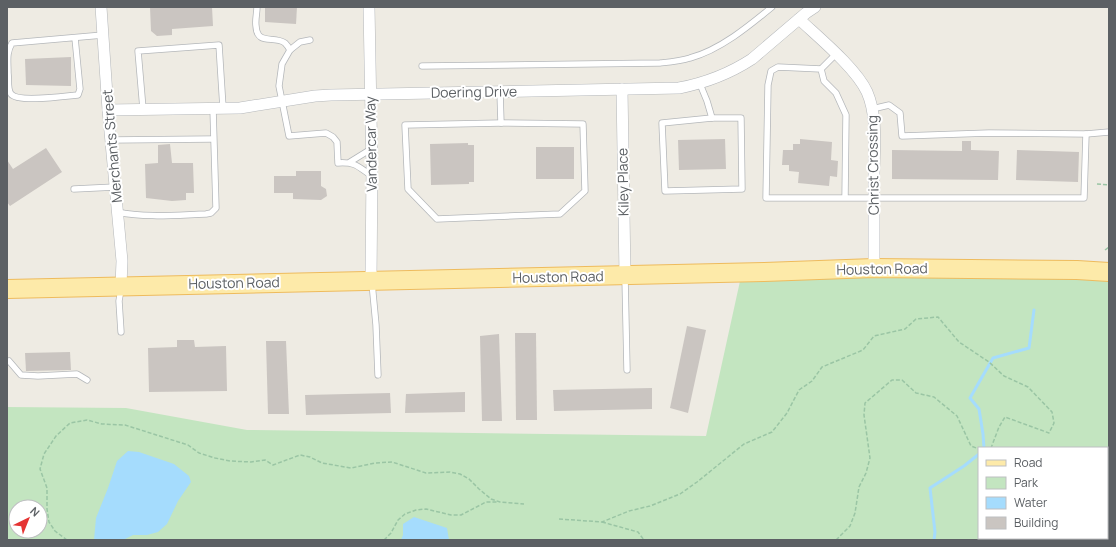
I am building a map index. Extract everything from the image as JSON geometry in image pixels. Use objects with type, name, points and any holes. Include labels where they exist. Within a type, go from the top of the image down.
[{"type":"main road","name":"Houston Road","points":[[7,289],[121,285],[764,272],[874,268],[1077,270],[1109,272]]},
{"type":"street","name":"Merchants Street","points":[[101,7],[108,110],[122,261],[121,285]]},
{"type":"street","name":"Vandercar Way","points":[[369,7],[372,280]]},
{"type":"street","name":"Doering Drive","points":[[108,110],[251,107],[315,96],[668,88],[700,84],[720,77],[744,65],[815,7]]},
{"type":"street","name":"Christ Crossing","points":[[799,19],[857,76],[866,92],[872,109],[874,135],[874,268]]},
{"type":"street","name":"Kiley Place","points":[[622,89],[625,275]]},
{"type":"lane","points":[[257,7],[256,27],[258,35],[263,39],[279,40],[286,43],[290,50]]},
{"type":"lane","points":[[422,66],[660,63],[687,59],[712,50],[739,33],[772,7]]},
{"type":"lane","points":[[15,97],[11,93],[9,87],[8,74],[8,51],[12,43],[103,35]]},
{"type":"lane","points":[[7,98],[15,97],[34,99],[78,95],[80,89],[74,38]]},
{"type":"lane","points":[[310,40],[300,42],[290,50],[282,64],[279,86],[289,136],[326,133],[333,137],[337,142],[338,163],[350,162],[371,149]]},
{"type":"lane","points":[[117,212],[129,215],[149,216],[206,214],[211,213],[216,208],[213,139],[218,108],[219,45],[138,51],[143,109]]},
{"type":"lane","points":[[836,54],[821,69],[778,67],[771,72],[768,85],[766,198],[1084,198],[1086,134]]},
{"type":"lane","points":[[821,69],[824,81],[836,93],[846,115],[845,198]]},
{"type":"lane","points":[[700,84],[712,118]]},
{"type":"lane","points":[[500,92],[501,123]]},
{"type":"lane","points":[[872,109],[889,105],[900,113],[902,136],[1086,134],[1109,132]]},
{"type":"lane","points":[[712,118],[742,118],[742,189],[665,191],[662,123],[712,118]]},
{"type":"lane","points":[[501,123],[583,124],[585,191],[560,214],[437,219],[408,189],[405,126],[501,123]]},
{"type":"lane","points":[[111,140],[213,139]]},
{"type":"lane","points":[[350,162],[359,166],[372,176]]},
{"type":"lane","points":[[74,189],[115,187]]},
{"type":"lane","points":[[625,275],[627,370]]},
{"type":"lane","points":[[372,280],[378,376]]},
{"type":"lane","points":[[121,285],[119,301],[121,332]]},
{"type":"lane","points":[[9,361],[22,375],[38,376],[78,374],[87,380]]},
{"type":"path","points":[[1097,184],[1109,185]]},
{"type":"path","points":[[1104,250],[1109,247]]},
{"type":"path","points":[[602,522],[629,511],[650,506],[680,494],[744,444],[772,432],[787,413],[799,390],[812,381],[822,367],[863,350],[874,336],[906,328],[916,319],[938,318],[959,342],[989,362],[1004,376],[1028,388],[1052,412],[1054,423],[1049,433],[1005,417],[999,427],[991,447]]},
{"type":"path","points":[[836,540],[850,526],[855,513],[859,487],[866,473],[870,458],[864,415],[865,403],[892,380],[902,380],[916,393],[934,397],[944,404],[957,416],[972,446],[978,449]]},
{"type":"path","points":[[67,540],[55,531],[49,522],[47,509],[47,488],[40,469],[44,454],[56,436],[70,423],[87,420],[102,424],[125,425],[188,445],[200,453],[230,461],[251,462],[264,460],[273,465],[300,455],[310,457],[322,463],[351,468],[375,463],[392,462],[426,473],[450,472],[460,474],[468,478],[491,498],[500,502]]},
{"type":"path","points":[[384,540],[391,533],[398,520],[405,514],[416,510],[426,509],[451,515],[461,515],[486,502],[524,504]]},
{"type":"path","points":[[559,520],[602,522],[638,532],[644,540]]},
{"type":"green space","points":[[742,272],[1109,272],[1109,516],[1108,447],[978,447],[978,539],[1049,540],[7,540],[7,407],[126,408],[247,430],[706,436]]},
{"type":"water","points":[[128,451],[139,452],[174,464],[189,476],[191,482],[178,501],[167,524],[158,532],[147,535],[133,535],[123,540],[94,540],[96,518],[117,461]]},
{"type":"water","points":[[414,517],[447,528],[449,540],[401,540],[403,535],[403,524]]},
{"type":"building","points":[[150,7],[212,7],[213,26],[172,29],[172,35],[157,36],[151,31]]},
{"type":"building","points":[[265,7],[297,7],[296,24],[265,22]]},
{"type":"building","points":[[71,57],[71,86],[26,85],[25,59]]},
{"type":"building","points":[[725,139],[726,169],[679,170],[678,140]]},
{"type":"building","points":[[800,139],[832,142],[831,160],[838,161],[837,177],[830,176],[829,186],[798,183],[799,172],[789,171],[789,165],[782,165],[783,150],[793,150],[793,144],[800,144]]},
{"type":"building","points":[[962,141],[971,141],[971,150],[999,151],[998,180],[892,179],[892,150],[962,151]]},
{"type":"building","points":[[468,143],[468,145],[474,145],[474,182],[469,182],[469,184],[431,185],[430,144]]},
{"type":"building","points":[[170,144],[172,163],[193,163],[194,193],[186,193],[186,200],[172,201],[146,198],[145,164],[158,163],[158,145]]},
{"type":"building","points":[[536,147],[574,147],[574,179],[536,179]]},
{"type":"building","points":[[46,148],[62,172],[10,206],[7,202],[7,160],[13,169]]},
{"type":"building","points":[[1017,150],[1079,152],[1078,182],[1016,180]]},
{"type":"building","points":[[296,171],[321,171],[321,186],[326,189],[327,196],[321,200],[293,199],[293,193],[274,193],[274,176],[296,176]]},
{"type":"building","points":[[687,326],[706,330],[688,413],[670,408]]},
{"type":"building","points":[[515,333],[536,333],[537,420],[516,420]]},
{"type":"building","points":[[499,334],[502,421],[482,421],[480,336]]},
{"type":"building","points":[[177,340],[194,340],[195,347],[226,346],[227,391],[149,392],[148,348],[177,347]]},
{"type":"building","points":[[266,341],[286,341],[289,414],[268,414]]},
{"type":"building","points":[[70,352],[71,370],[26,371],[25,353]]},
{"type":"building","points":[[652,388],[652,409],[554,411],[553,390]]},
{"type":"building","points":[[465,392],[465,412],[405,413],[406,394]]},
{"type":"building","points":[[390,393],[391,413],[306,415],[305,395]]},
{"type":"waterway","points":[[984,447],[979,409],[970,398],[993,358],[1029,348],[1034,310]]},
{"type":"waterway","points":[[934,540],[935,532],[930,488],[964,466],[978,455]]}]
